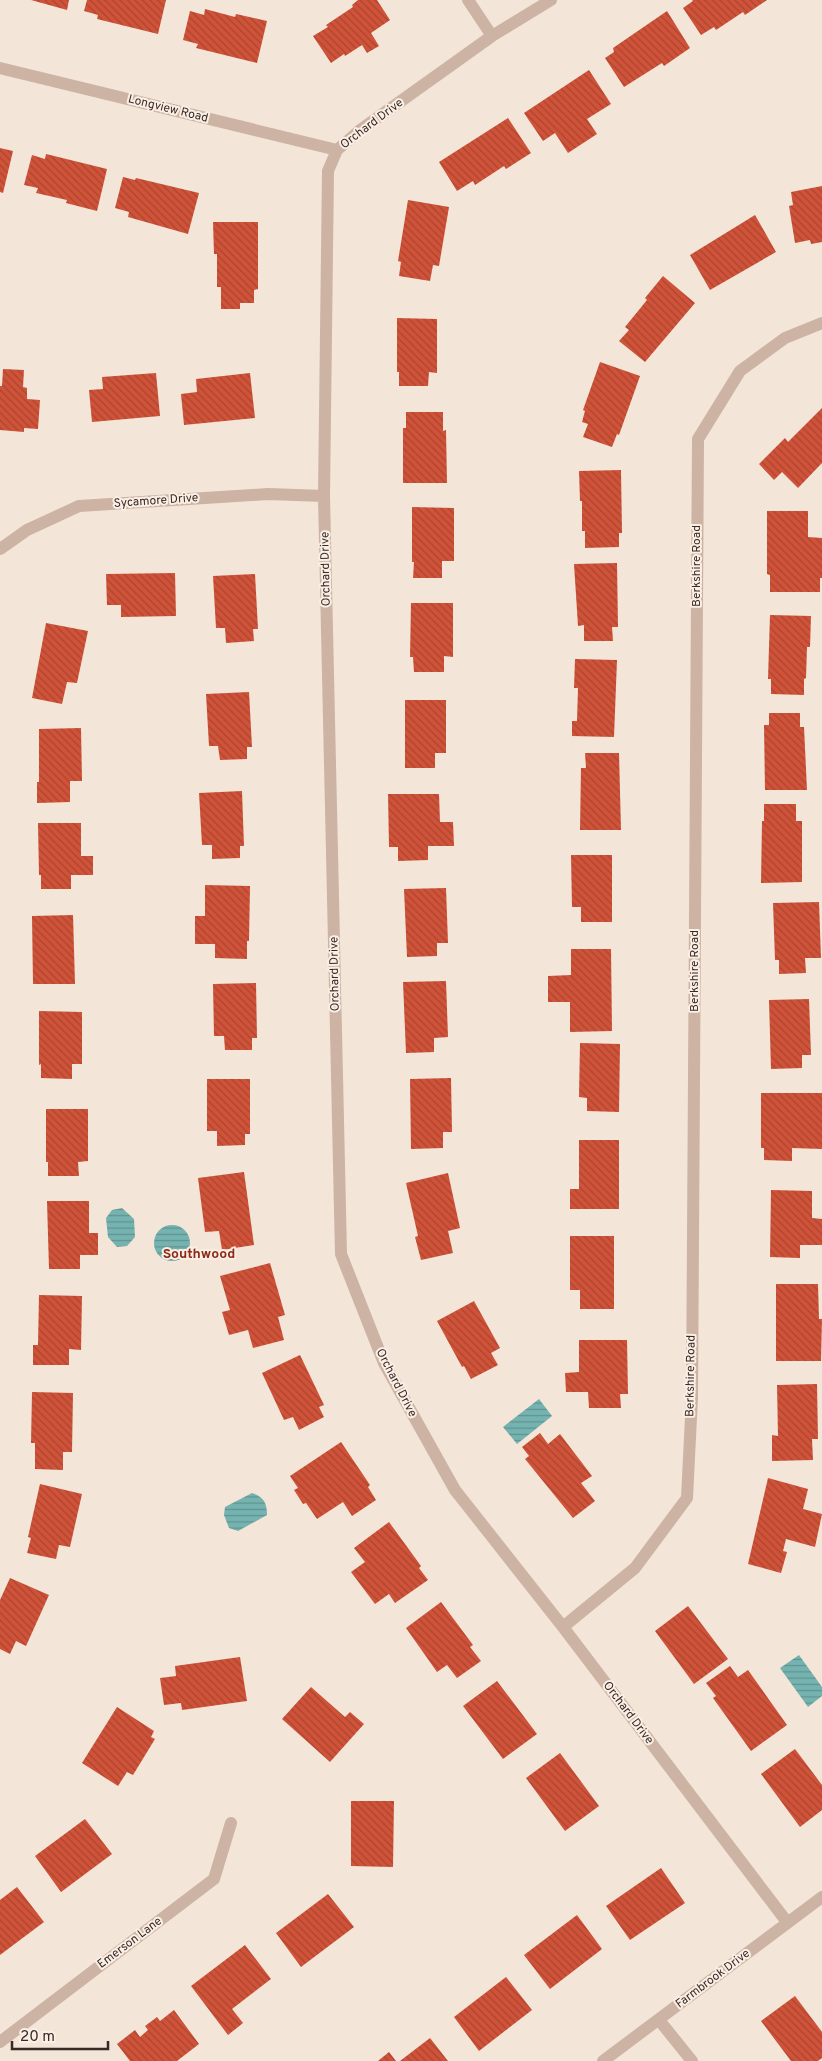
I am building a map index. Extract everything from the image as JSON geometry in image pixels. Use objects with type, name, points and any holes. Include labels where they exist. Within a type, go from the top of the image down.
[{"type":"street","points":[[468,0],[492,36]]},
{"type":"street","name":"Orchard Drive","points":[[551,0],[492,36],[359,131],[337,150],[328,172],[324,496],[341,1254],[384,1364],[455,1490],[563,1627],[787,1922]]},
{"type":"street","name":"Longview Road","points":[[0,68],[337,150]]},
{"type":"street","name":"Berkshire Road","points":[[563,1627],[634,1568],[687,1498],[692,1387],[698,439],[740,371],[785,338],[822,323]]},
{"type":"street","name":"Sycamore Drive","points":[[0,547],[27,530],[79,506],[268,494],[324,496]]},
{"type":"street","name":"Emerson Lane","points":[[0,2042],[214,1879],[231,1822]]},
{"type":"street","name":"Farmbrook Drive","points":[[603,2061],[822,1897]]},
{"type":"street","points":[[659,2020],[692,2061]]},
{"type":"water","points":[[122,1208],[134,1219],[135,1237],[127,1246],[117,1247],[108,1237],[106,1218],[112,1210]]},
{"type":"water","points":[[172,1225],[179,1226],[185,1230],[189,1236],[189,1250],[185,1256],[179,1260],[172,1261],[165,1260],[159,1256],[155,1250],[154,1243],[155,1236],[159,1230],[165,1226]]},
{"type":"water","points":[[539,1399],[552,1416],[517,1444],[503,1427]]},
{"type":"water","points":[[252,1493],[264,1501],[267,1515],[238,1531],[229,1528],[224,1515],[225,1507]]},
{"type":"water","points":[[799,1655],[822,1687],[822,1696],[808,1707],[780,1668]]},
{"type":"building","points":[[31,0],[69,0],[67,10]]},
{"type":"building","points":[[87,0],[166,0],[158,34],[97,19],[98,15],[84,11]]},
{"type":"building","points":[[358,0],[377,0],[390,20],[371,33],[379,46],[367,53],[362,45],[331,63],[313,36],[328,27],[326,25],[353,7],[352,5]]},
{"type":"building","points":[[692,0],[767,0],[745,15],[743,12],[716,30],[714,27],[701,35],[683,8]]},
{"type":"building","points":[[205,9],[235,17],[236,14],[267,21],[257,63],[196,48],[198,44],[183,40],[190,11],[204,15]]},
{"type":"building","points":[[667,11],[690,48],[664,66],[662,63],[624,87],[605,58],[614,52],[613,48]]},
{"type":"building","points":[[589,70],[611,104],[587,119],[597,134],[568,153],[555,133],[543,141],[524,113]]},
{"type":"building","points":[[508,118],[531,153],[506,169],[504,166],[475,185],[473,181],[457,191],[439,162]]},
{"type":"building","points":[[0,148],[13,151],[3,193],[0,192]]},
{"type":"building","points":[[46,154],[107,169],[97,211],[66,203],[67,200],[36,193],[38,188],[24,185],[32,155],[45,159]]},
{"type":"building","points":[[123,177],[135,180],[136,178],[199,193],[188,234],[128,217],[129,212],[115,208]]},
{"type":"building","points":[[822,186],[822,242],[811,244],[810,240],[795,243],[789,206],[793,205],[791,192]]},
{"type":"building","points":[[408,200],[449,207],[439,266],[433,265],[430,281],[399,276],[401,262],[398,261]]},
{"type":"building","points":[[755,215],[776,252],[710,290],[690,255]]},
{"type":"building","points":[[213,222],[258,222],[258,289],[254,290],[254,303],[240,303],[240,309],[221,309],[221,287],[217,287],[217,254],[214,254]]},
{"type":"building","points":[[663,276],[695,303],[645,362],[619,341],[629,330],[625,327],[647,300],[645,298]]},
{"type":"building","points":[[397,318],[437,319],[437,373],[429,372],[428,386],[399,386],[399,372],[397,372]]},
{"type":"building","points":[[600,362],[640,376],[619,435],[617,434],[612,447],[583,437],[588,424],[582,422],[585,411],[583,410]]},
{"type":"building","points":[[3,369],[24,370],[23,387],[27,388],[27,399],[40,400],[38,429],[24,428],[24,432],[0,430],[0,386],[2,386]]},
{"type":"building","points":[[156,373],[160,416],[92,422],[89,390],[103,389],[102,377]]},
{"type":"building","points":[[250,373],[255,418],[184,425],[181,394],[197,392],[196,379]]},
{"type":"building","points":[[822,408],[822,463],[798,488],[782,472],[774,480],[759,464],[785,438],[788,442]]},
{"type":"building","points":[[406,412],[443,412],[443,431],[446,430],[447,483],[403,483],[403,428],[406,428]]},
{"type":"building","points":[[621,470],[622,533],[619,533],[619,547],[585,548],[585,531],[582,531],[579,471]]},
{"type":"building","points":[[412,507],[454,508],[454,561],[442,561],[442,578],[413,578]]},
{"type":"building","points":[[767,511],[808,511],[808,537],[822,538],[820,592],[770,592],[770,575],[767,574]]},
{"type":"building","points":[[617,563],[618,627],[612,627],[613,641],[584,641],[584,625],[578,626],[574,564]]},
{"type":"building","points":[[175,573],[176,616],[121,617],[121,605],[107,605],[106,574]]},
{"type":"building","points":[[255,574],[258,629],[253,629],[254,641],[226,643],[225,628],[216,628],[213,576]]},
{"type":"building","points":[[411,603],[453,603],[453,657],[444,656],[444,672],[414,672],[413,657],[410,657]]},
{"type":"building","points":[[770,615],[811,616],[810,647],[807,647],[804,695],[771,694],[771,679],[768,679]]},
{"type":"building","points":[[46,623],[88,631],[77,683],[67,682],[62,704],[32,698]]},
{"type":"building","points":[[575,659],[617,660],[614,737],[572,736],[572,721],[577,721],[578,688],[574,688]]},
{"type":"building","points":[[249,692],[252,747],[247,747],[247,759],[220,760],[218,746],[209,746],[206,694]]},
{"type":"building","points":[[405,700],[446,700],[446,753],[435,753],[435,768],[405,768]]},
{"type":"building","points":[[769,713],[800,713],[800,727],[804,727],[807,790],[765,790],[764,725],[769,725]]},
{"type":"building","points":[[81,728],[82,781],[70,781],[70,802],[37,803],[39,729]]},
{"type":"building","points":[[585,753],[619,753],[621,830],[580,830],[581,768],[586,768]]},
{"type":"building","points":[[242,791],[244,846],[240,846],[240,858],[212,859],[212,845],[202,845],[199,793]]},
{"type":"building","points":[[388,794],[439,794],[440,822],[453,822],[454,846],[428,846],[428,860],[398,861],[398,847],[389,847]]},
{"type":"building","points":[[764,804],[796,804],[796,821],[802,821],[802,882],[761,883]]},
{"type":"building","points":[[38,823],[81,823],[81,856],[93,856],[93,875],[71,875],[71,889],[41,889]]},
{"type":"building","points":[[571,855],[612,855],[612,922],[581,922],[581,907],[572,907]]},
{"type":"building","points":[[205,885],[250,886],[247,959],[215,958],[215,944],[195,944],[195,916],[205,916]]},
{"type":"building","points":[[446,888],[448,943],[437,943],[437,956],[407,957],[404,889]]},
{"type":"building","points":[[819,902],[821,958],[805,958],[806,973],[779,974],[779,960],[775,960],[773,903]]},
{"type":"building","points":[[73,915],[75,984],[33,984],[32,916]]},
{"type":"building","points":[[571,949],[611,949],[612,1031],[570,1032],[570,1002],[548,1002],[548,976],[571,975]]},
{"type":"building","points":[[446,981],[448,1037],[434,1038],[434,1052],[406,1053],[403,982]]},
{"type":"building","points":[[256,983],[257,1038],[252,1038],[252,1050],[225,1050],[224,1036],[214,1036],[213,984]]},
{"type":"building","points":[[809,999],[811,1055],[802,1055],[802,1068],[771,1069],[769,1000]]},
{"type":"building","points":[[39,1011],[82,1012],[82,1064],[72,1064],[72,1079],[41,1078],[41,1064],[39,1065]]},
{"type":"building","points":[[580,1043],[620,1044],[619,1112],[587,1111],[587,1098],[579,1097]]},
{"type":"building","points":[[451,1078],[452,1132],[443,1132],[443,1148],[411,1149],[410,1079]]},
{"type":"building","points":[[207,1079],[250,1079],[250,1134],[245,1134],[245,1145],[217,1146],[217,1131],[207,1131]]},
{"type":"building","points":[[761,1093],[822,1093],[822,1149],[792,1148],[792,1161],[764,1160],[764,1148],[761,1148]]},
{"type":"building","points":[[46,1109],[88,1109],[88,1161],[78,1162],[79,1176],[48,1176],[48,1162],[46,1162]]},
{"type":"building","points":[[579,1140],[619,1140],[619,1209],[570,1209],[570,1189],[579,1189]]},
{"type":"building","points":[[244,1172],[254,1245],[222,1250],[219,1231],[205,1232],[198,1178]]},
{"type":"building","points":[[448,1173],[460,1228],[448,1231],[453,1253],[421,1260],[415,1237],[418,1236],[406,1183]]},
{"type":"building","points":[[771,1190],[812,1191],[812,1218],[822,1219],[822,1245],[800,1245],[800,1258],[770,1257]]},
{"type":"building","points":[[47,1201],[89,1201],[89,1233],[98,1233],[98,1255],[80,1255],[80,1269],[49,1269]]},
{"type":"building","points":[[570,1236],[614,1236],[614,1309],[580,1309],[580,1290],[570,1290]]},
{"type":"building","points":[[270,1263],[285,1315],[278,1317],[284,1340],[253,1348],[248,1330],[229,1335],[222,1312],[230,1310],[220,1276]]},
{"type":"building","points":[[776,1284],[818,1284],[819,1319],[822,1319],[821,1361],[776,1361]]},
{"type":"building","points":[[39,1295],[82,1296],[81,1350],[69,1349],[69,1365],[33,1365],[33,1345],[38,1345]]},
{"type":"building","points":[[474,1301],[500,1348],[491,1353],[498,1365],[471,1379],[464,1366],[462,1367],[437,1321]]},
{"type":"building","points":[[579,1340],[627,1340],[628,1394],[620,1394],[621,1408],[589,1408],[588,1392],[566,1392],[565,1373],[579,1372]]},
{"type":"building","points":[[300,1355],[324,1405],[319,1407],[324,1417],[299,1430],[293,1417],[284,1420],[262,1373]]},
{"type":"building","points":[[817,1384],[818,1439],[812,1439],[813,1460],[772,1461],[772,1435],[778,1436],[777,1385]]},
{"type":"building","points":[[32,1392],[73,1393],[72,1452],[63,1452],[63,1470],[35,1469],[35,1443],[31,1443]]},
{"type":"building","points":[[540,1433],[548,1444],[560,1434],[592,1476],[581,1483],[595,1501],[573,1518],[525,1459],[529,1456],[522,1447]]},
{"type":"building","points":[[341,1442],[370,1485],[368,1487],[376,1500],[352,1516],[343,1502],[317,1519],[306,1503],[303,1504],[294,1490],[298,1488],[290,1476]]},
{"type":"building","points":[[768,1478],[808,1489],[803,1509],[822,1514],[815,1547],[786,1539],[783,1551],[787,1552],[781,1573],[748,1564]]},
{"type":"building","points":[[40,1484],[82,1494],[70,1547],[59,1545],[56,1559],[27,1553],[31,1538],[28,1537]]},
{"type":"building","points":[[389,1522],[421,1566],[419,1568],[428,1580],[395,1603],[389,1594],[375,1604],[351,1572],[365,1562],[354,1548]]},
{"type":"building","points":[[10,1578],[49,1595],[26,1646],[16,1641],[10,1654],[0,1649],[0,1600]]},
{"type":"building","points":[[441,1602],[473,1645],[470,1647],[481,1661],[457,1678],[447,1665],[437,1672],[406,1628]]},
{"type":"building","points":[[688,1606],[728,1659],[694,1684],[655,1631]]},
{"type":"building","points":[[240,1657],[247,1701],[182,1710],[181,1703],[164,1705],[160,1678],[176,1676],[175,1666]]},
{"type":"building","points":[[730,1666],[738,1677],[748,1670],[787,1725],[751,1751],[713,1698],[716,1696],[706,1683]]},
{"type":"building","points":[[497,1681],[537,1734],[503,1759],[463,1706]]},
{"type":"building","points":[[311,1687],[345,1717],[350,1712],[364,1724],[330,1762],[282,1719]]},
{"type":"building","points":[[117,1707],[154,1731],[151,1737],[155,1739],[133,1775],[127,1772],[118,1786],[82,1763]]},
{"type":"building","points":[[795,1749],[822,1785],[822,1810],[800,1827],[761,1774]]},
{"type":"building","points":[[560,1753],[599,1806],[565,1831],[526,1778]]},
{"type":"building","points":[[351,1801],[394,1801],[393,1867],[351,1866]]},
{"type":"building","points":[[85,1819],[112,1854],[61,1892],[35,1856]]},
{"type":"building","points":[[661,1868],[685,1903],[630,1940],[606,1906]]},
{"type":"building","points":[[17,1887],[44,1922],[0,1955],[0,1900]]},
{"type":"building","points":[[328,1894],[354,1927],[301,1967],[276,1933]]},
{"type":"building","points":[[577,1915],[602,1949],[550,1989],[524,1955]]},
{"type":"building","points":[[245,1945],[271,1979],[232,2009],[243,2023],[228,2035],[191,1986]]},
{"type":"building","points":[[506,1977],[532,2010],[479,2051],[454,2017]]},
{"type":"building","points":[[795,1996],[822,2032],[822,2058],[818,2061],[791,2061],[761,2021]]},
{"type":"building","points":[[174,2010],[199,2044],[177,2061],[130,2061],[117,2044],[135,2030],[140,2037],[148,2030],[145,2026],[157,2017],[160,2021]]},
{"type":"building","points":[[430,2038],[448,2061],[400,2061]]},
{"type":"building","points":[[389,2052],[396,2061],[378,2061]]},
{"type":"district","name":"Southwood","points":[[199,1254]]}]
